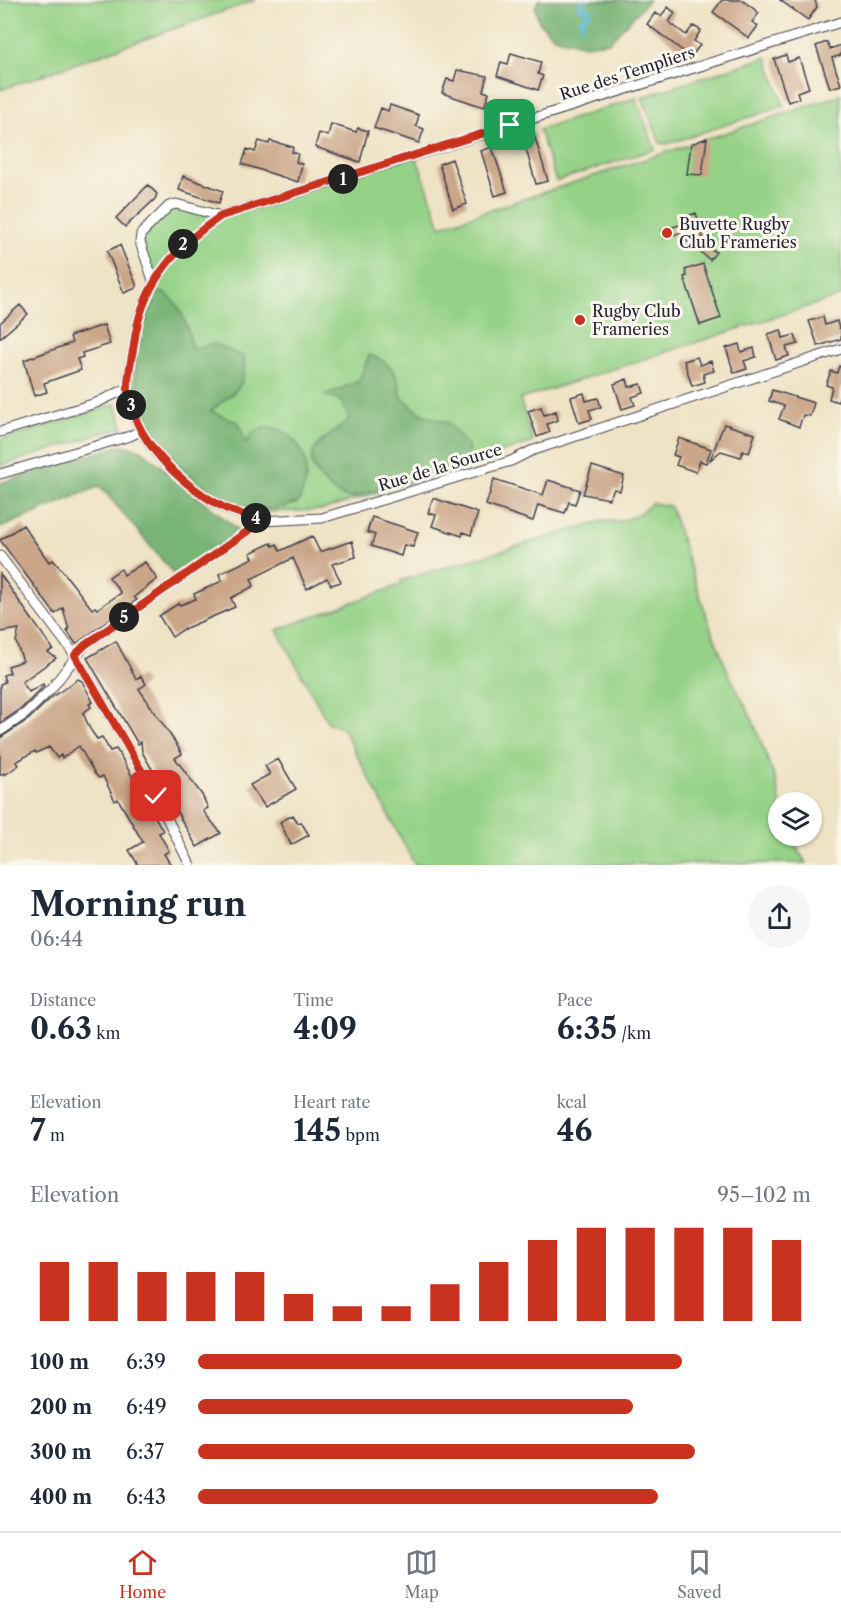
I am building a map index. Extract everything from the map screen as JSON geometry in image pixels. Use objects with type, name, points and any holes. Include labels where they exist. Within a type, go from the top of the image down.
[{"type":"street","name":"Rue des Templiers","points":[[262,521],[225,508],[195,489],[165,461],[142,430],[131,404],[128,388],[136,326],[154,283],[165,264],[191,236],[221,216],[841,22]]},
{"type":"street","points":[[154,283],[140,242],[141,234],[169,206],[176,204],[221,216]]},
{"type":"street","name":"Rue de la Source","points":[[262,521],[322,518],[512,461],[531,451],[841,349]]},
{"type":"street","points":[[0,432],[96,403],[128,388]]},
{"type":"street","points":[[0,474],[130,436],[142,430]]},
{"type":"street","points":[[0,731],[25,714],[51,689],[85,645],[262,521]]},
{"type":"street","points":[[0,556],[75,655],[156,796],[190,865]]},
{"type":"green space","points":[[0,0],[256,0],[0,90]]},
{"type":"green space","points":[[539,0],[649,0],[609,42],[585,45],[554,37],[539,22],[535,7]]},
{"type":"green space","points":[[767,57],[784,106],[667,144],[660,143],[642,97]]},
{"type":"green space","points":[[841,95],[841,296],[520,399],[533,442],[323,510],[243,513],[195,489],[151,444],[131,404],[136,326],[154,283],[140,242],[169,206],[221,216],[416,156],[441,226]]},
{"type":"green space","points":[[636,98],[655,149],[556,181],[539,130]]},
{"type":"green space","points":[[158,291],[166,294],[178,306],[186,323],[192,348],[215,344],[244,357],[241,384],[211,411],[239,423],[246,443],[253,433],[262,428],[278,429],[293,439],[303,452],[306,466],[305,482],[299,502],[281,508],[264,509],[231,502],[188,472],[153,435],[147,424],[138,393],[136,359],[146,319]]},
{"type":"green space","points":[[369,355],[383,361],[392,370],[398,382],[401,397],[422,414],[448,423],[468,446],[469,455],[462,464],[351,498],[338,494],[321,479],[313,467],[312,458],[320,442],[349,418],[340,400],[325,395],[359,381]]},
{"type":"green space","points":[[116,404],[123,427],[0,466],[0,440]]},
{"type":"green space","points":[[122,445],[141,450],[242,533],[178,579],[100,486],[0,528],[0,483]]},
{"type":"green space","points":[[652,503],[670,506],[711,629],[728,672],[753,721],[776,782],[778,792],[768,792],[768,846],[796,846],[806,863],[415,865],[343,729],[328,723],[277,630],[400,585],[402,580],[603,521],[624,520],[641,512]]},
{"type":"building","points":[[722,0],[742,0],[759,13],[752,22],[758,26],[749,38],[713,12]]},
{"type":"building","points":[[780,0],[815,0],[817,7],[808,20]]},
{"type":"building","points":[[668,7],[675,13],[669,22],[686,35],[693,26],[701,30],[694,41],[700,45],[691,57],[647,24],[655,13],[661,16]]},
{"type":"building","points":[[827,42],[830,49],[841,45],[841,55],[832,58],[841,85],[830,88],[816,46]]},
{"type":"building","points":[[511,53],[541,62],[538,74],[543,76],[538,90],[497,76],[501,62],[508,64]]},
{"type":"building","points":[[786,55],[788,62],[799,58],[809,88],[797,92],[799,98],[788,102],[774,59]]},
{"type":"building","points":[[457,70],[487,76],[483,91],[489,93],[484,107],[442,93],[447,79],[454,81]]},
{"type":"building","points":[[390,105],[419,115],[416,126],[424,129],[419,143],[374,128],[381,108],[388,111]]},
{"type":"building","points":[[331,124],[356,132],[358,128],[368,131],[360,162],[315,147],[319,133],[328,136]]},
{"type":"building","points":[[533,131],[548,181],[536,184],[522,135]]},
{"type":"building","points":[[707,138],[702,175],[687,174],[691,144]]},
{"type":"building","points":[[259,141],[269,144],[270,141],[293,147],[292,152],[298,154],[296,162],[302,164],[298,182],[242,164],[247,149],[255,152]]},
{"type":"building","points":[[492,147],[507,192],[495,196],[481,151]]},
{"type":"building","points":[[452,159],[467,204],[453,209],[439,164]]},
{"type":"building","points":[[183,176],[223,191],[219,203],[179,190]]},
{"type":"building","points":[[148,185],[157,194],[155,199],[125,227],[116,218]]},
{"type":"building","points":[[696,213],[705,245],[716,252],[710,260],[686,240],[692,237],[685,217]]},
{"type":"building","points":[[687,223],[689,230],[664,238],[662,230]]},
{"type":"building","points":[[120,245],[136,284],[136,288],[124,293],[107,251]]},
{"type":"building","name":"Rugby Club Frameries","points":[[703,264],[721,318],[700,325],[684,277],[687,276],[685,270]]},
{"type":"building","points":[[20,305],[28,314],[0,338],[0,323]]},
{"type":"building","points":[[823,317],[825,325],[837,321],[839,328],[841,327],[841,339],[818,346],[809,321]]},
{"type":"building","points":[[104,325],[110,344],[82,353],[83,357],[77,359],[81,370],[44,383],[47,392],[34,396],[24,360],[72,343],[70,336]]},
{"type":"building","points":[[781,330],[783,338],[795,335],[798,344],[786,347],[789,356],[776,360],[768,334]]},
{"type":"building","points":[[739,344],[741,352],[754,348],[756,357],[744,361],[747,369],[734,373],[726,348]]},
{"type":"building","points":[[697,357],[700,365],[711,361],[714,371],[703,374],[705,382],[692,386],[684,361]]},
{"type":"building","points":[[839,366],[841,367],[841,391],[838,402],[829,399],[832,387],[826,385],[831,371],[837,373]]},
{"type":"building","points":[[627,379],[629,387],[641,384],[644,393],[632,397],[635,405],[622,409],[614,384]]},
{"type":"building","points":[[772,390],[814,403],[810,416],[803,415],[799,427],[779,419],[784,406],[769,401]]},
{"type":"building","points":[[584,393],[586,401],[598,398],[601,407],[589,410],[592,419],[579,423],[571,397]]},
{"type":"building","points":[[541,407],[544,415],[556,411],[558,420],[547,424],[550,432],[537,437],[528,411]]},
{"type":"building","points":[[724,424],[755,434],[749,453],[743,451],[741,457],[721,451],[710,460]]},
{"type":"building","points":[[679,438],[711,449],[706,463],[700,461],[696,472],[676,465],[679,457],[673,455]]},
{"type":"building","points":[[592,466],[624,476],[620,491],[614,489],[609,499],[583,494]]},
{"type":"building","points":[[494,479],[543,495],[548,480],[580,490],[575,504],[569,502],[565,513],[538,505],[533,521],[486,505]]},
{"type":"building","points":[[433,498],[478,513],[471,535],[463,532],[462,536],[432,526],[436,515],[428,513]]},
{"type":"building","points":[[372,517],[418,532],[413,547],[404,545],[401,556],[371,546],[375,535],[367,532]]},
{"type":"building","points":[[23,525],[49,562],[53,560],[92,609],[95,607],[97,609],[121,593],[109,577],[121,569],[124,575],[145,562],[157,579],[134,597],[137,600],[76,644],[67,631],[69,630],[63,608],[55,614],[0,540]]},
{"type":"building","points":[[312,536],[320,552],[352,541],[356,557],[332,564],[341,582],[331,585],[327,578],[307,589],[293,558],[251,579],[254,586],[231,598],[235,607],[184,629],[172,637],[159,616],[179,603],[180,605],[196,599],[194,594],[222,581],[219,574],[253,558],[250,553],[271,543],[273,546],[277,544],[280,551]]},
{"type":"building","points":[[0,574],[53,649],[48,652],[56,658],[22,682],[29,692],[43,684],[44,686],[21,709],[0,723],[0,684],[5,682],[3,675],[10,673],[8,666],[23,661],[16,642],[19,629],[0,632]]},
{"type":"building","points":[[116,641],[136,679],[141,676],[146,684],[139,689],[182,754],[175,758],[202,795],[208,808],[203,811],[221,833],[197,847],[142,752],[141,742],[138,744],[87,658]]},
{"type":"building","points":[[78,679],[82,681],[93,702],[89,704],[91,707],[83,713],[90,729],[97,739],[102,737],[110,751],[116,749],[120,755],[163,831],[159,833],[169,851],[164,854],[171,865],[138,865],[129,850],[143,842],[118,799],[115,801],[103,776],[99,778],[95,774],[79,746],[62,758],[61,755],[57,758],[49,747],[36,753],[35,751],[16,762],[19,765],[5,775],[4,773],[0,775],[0,738],[29,719],[51,698]]},
{"type":"building","points":[[278,759],[296,789],[265,807],[250,785],[270,774],[265,766]]},
{"type":"building","points":[[293,815],[298,823],[301,822],[309,835],[291,845],[280,822]]},
{"type":"waterway","points":[[582,27],[581,19],[589,14],[590,9],[579,8],[579,4],[586,0]]},
{"type":"place","name":"Buvette Rugby Club Frameries","points":[[667,233]]},
{"type":"place","name":"Rugby Club Frameries","points":[[580,320]]},
{"type":"route","points":[[156,796],[75,655],[85,645],[262,521],[225,508],[195,489],[165,461],[151,444],[136,418],[128,388],[136,326],[154,283],[165,264],[191,236],[221,216],[510,125]]}]
